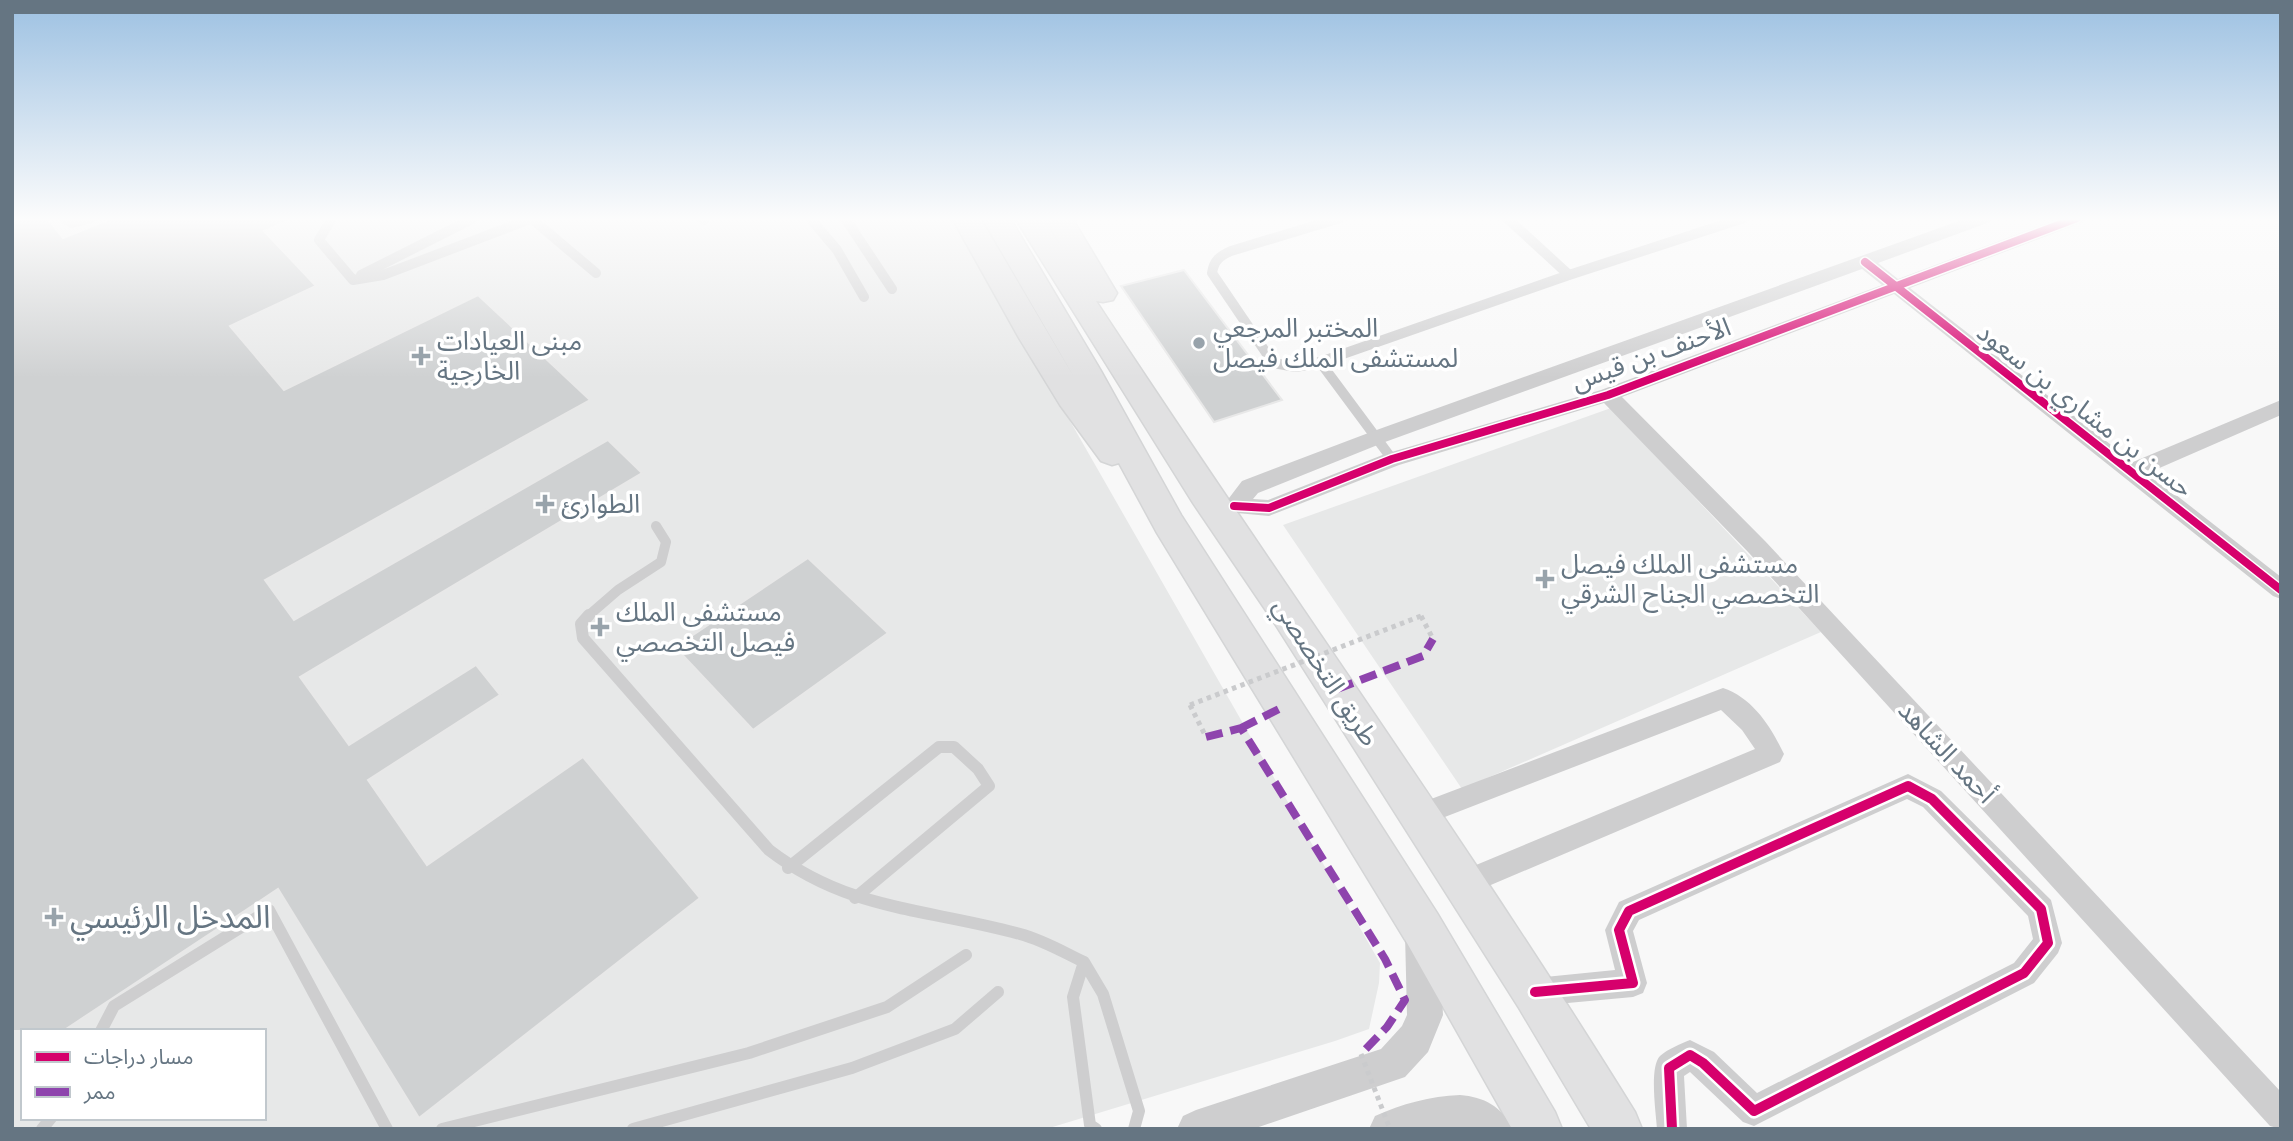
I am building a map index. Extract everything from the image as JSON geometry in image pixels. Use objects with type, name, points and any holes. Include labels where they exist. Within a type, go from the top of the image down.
[{"type":"main road","points":[[996,271],[1083,416],[1169,524]]},
{"type":"main road","name":"طريق التخصصي","points":[[1027,271],[1086,371],[1169,524],[1422,928],[1538,1129]]},
{"type":"main road","name":"طريق التخصصي","points":[[1065,271],[1220,500],[1290,617],[1535,992],[1618,1129]]},
{"type":"main road","points":[[1089,271],[1220,500]]},
{"type":"street","name":"الأحنف بن قيس","points":[[1220,500],[1378,437],[1839,271]]},
{"type":"street","name":"حسن بن مشاري بن سعود","points":[[1875,271],[2281,590]]},
{"type":"street","name":"الأحنف بن قيس","points":[[1220,500],[1269,508],[1392,460],[1608,395],[1935,271]]},
{"type":"street","name":"أحمد الشاهد","points":[[1608,395],[1758,547],[2281,1115]]},
{"type":"street","points":[[2130,472],[2281,407]]},
{"type":"street","points":[[1419,815],[1723,698],[1733,703],[1765,740],[1771,754],[1462,884]]},
{"type":"street","points":[[1535,992],[1633,983],[1619,930],[1629,911],[1908,786],[1932,799],[2041,909],[2048,943],[2024,973],[1754,1111],[1703,1063],[1690,1055],[1669,1068],[1672,1129]]},
{"type":"street","points":[[1196,1129],[1254,1120],[1392,1064],[1415,1039],[1425,1015],[1422,928]]},
{"type":"street","points":[[1389,1129],[1408,1120],[1449,1115],[1479,1117],[1493,1129]]},
{"type":"lane","points":[[345,271],[353,280]]},
{"type":"lane","points":[[353,280],[370,271]]},
{"type":"lane","points":[[353,280],[393,271]]},
{"type":"lane","points":[[849,271],[864,297]]},
{"type":"lane","points":[[880,271],[892,289]]},
{"type":"lane","points":[[1212,271],[1273,363],[1299,369],[1581,271]]},
{"type":"lane","points":[[1565,271],[1569,275]]},
{"type":"lane","points":[[1320,362],[1378,437],[1392,460]]},
{"type":"lane","points":[[656,526],[666,542],[661,562],[626,583],[593,609],[581,624],[583,638],[769,850],[788,868],[855,898],[1023,934],[1084,962],[1103,994],[1139,1111],[1134,1129]]},
{"type":"lane","points":[[788,868],[939,747],[949,745],[956,748],[987,778],[989,786],[855,898]]},
{"type":"lane","points":[[102,1029],[114,1006],[269,910],[387,1129]]},
{"type":"lane","points":[[442,1129],[749,1053],[887,1007],[966,955]]},
{"type":"lane","points":[[1084,962],[1073,997],[1090,1125],[1096,1129]]},
{"type":"lane","points":[[633,1129],[852,1068],[955,1029],[998,992]]},
{"type":"path","points":[[1206,737],[1190,705],[1421,616],[1433,639]]},
{"type":"path","points":[[1361,1054],[1389,1129]]},
{"type":"shaded area","name":"مستشفى الملك فيصل التخصصي","points":[[12,271],[984,271],[1380,963],[1379,983],[1369,1029],[1046,1129],[12,1129]]},
{"type":"shaded area","name":"مستشفى الملك فيصل التخصصي الجناح الشرقي","points":[[1611,408],[1821,632],[1462,789],[1283,525]]},
{"type":"building","points":[[12,271],[302,271],[316,286],[230,326],[284,390],[478,295],[590,400],[265,580],[294,620],[608,440],[642,473],[300,677],[349,745],[476,665],[500,695],[368,780],[427,865],[583,757],[700,898],[419,1118],[278,889],[66,1029],[12,1031]]},
{"type":"building","name":"المختبر المرجعي لمستشفى الملك فيصل","points":[[1185,271],[1282,400],[1214,422],[1121,286]]},
{"type":"building","points":[[808,558],[888,633],[753,730],[675,647]]},
{"type":"marked path","points":[[1337,689],[1423,656],[1433,639]]},
{"type":"marked path","points":[[1241,728],[1285,706]]},
{"type":"marked path","points":[[1206,737],[1241,728],[1385,959],[1405,1000],[1387,1027],[1361,1054]]},
{"type":"cycle path","points":[[1877,271],[2281,590]]},
{"type":"cycle path","points":[[1234,506],[1269,508],[1392,459],[1608,395],[1936,271]]},
{"type":"cycle path","points":[[1535,992],[1633,983],[1619,930],[1629,911],[1908,786],[1932,799],[2041,909],[2048,943],[2024,973],[1754,1111],[1703,1063],[1690,1055],[1669,1068],[1672,1129]]},
{"type":"place","name":"المختبر المرجعي لمستشفى الملك فيصل","points":[[1199,343]]},
{"type":"place","name":"مبنى العيادات الخارجية","points":[[421,356]]},
{"type":"place","name":"الطوارئ","points":[[545,504]]},
{"type":"place","name":"مستشفى الملك فيصل التخصصي الجناح الشرقي","points":[[1545,579]]},
{"type":"place","name":"مستشفى الملك فيصل التخصصي","points":[[600,627]]},
{"type":"place","name":"المدخل الرئيسي","points":[[54,917]]}]
